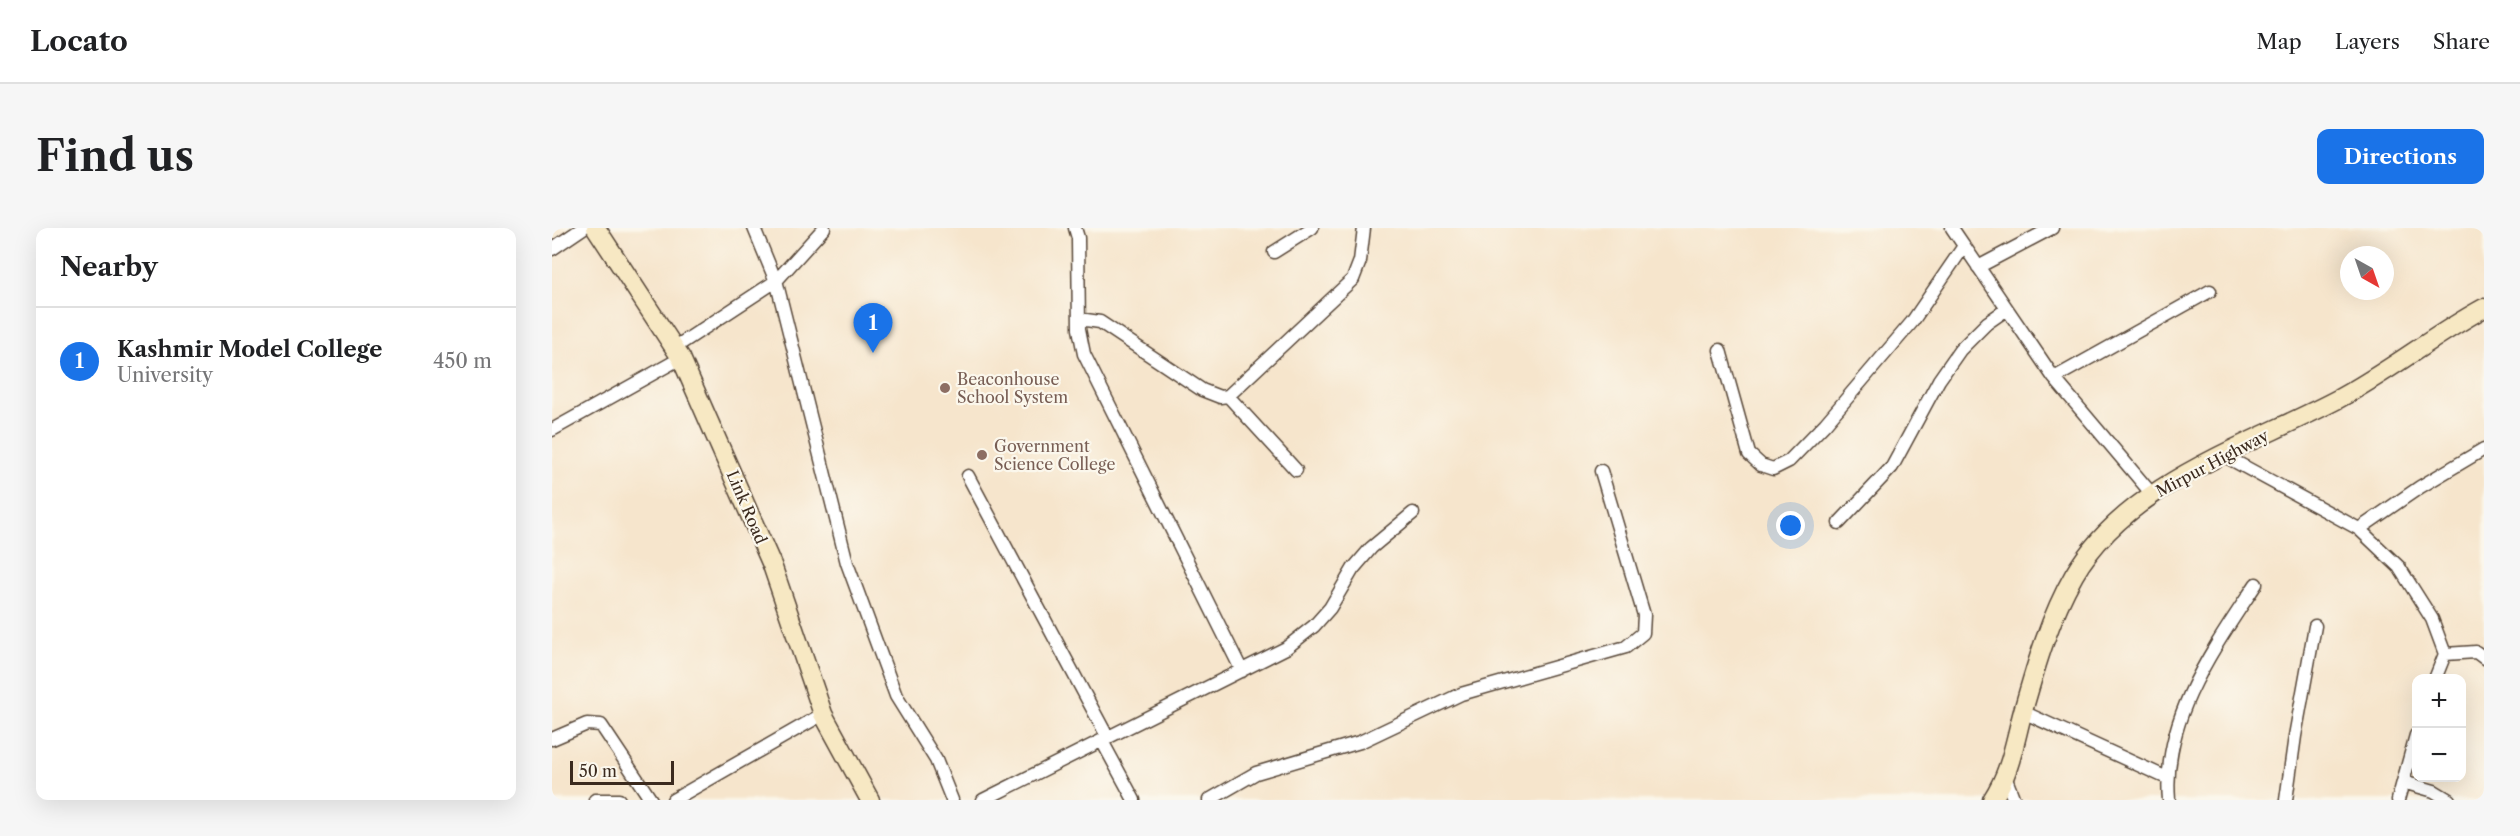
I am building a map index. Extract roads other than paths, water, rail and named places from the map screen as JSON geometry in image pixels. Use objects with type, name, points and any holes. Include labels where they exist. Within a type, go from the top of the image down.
[{"type":"main road","name":"Link Road","points":[[596,228],[677,352],[772,565],[823,714],[870,800]]},
{"type":"main road","name":"Mirpur Highway","points":[[1992,800],[2006,779],[2023,712],[2050,625],[2075,574],[2098,543],[2151,493],[2340,398],[2484,308]]},
{"type":"street","points":[[552,249],[583,228]]},
{"type":"street","points":[[754,228],[776,281],[847,564],[896,696],[936,760],[952,800]]},
{"type":"street","points":[[552,430],[677,352],[776,281],[824,228]]},
{"type":"street","points":[[1274,252],[1312,228]]},
{"type":"street","points":[[1079,319],[1100,322],[1202,390],[1220,397],[1228,396],[1353,279],[1360,261],[1364,228]]},
{"type":"street","points":[[1952,228],[2055,378],[2151,493]]},
{"type":"street","points":[[1978,267],[2052,228]]},
{"type":"street","points":[[1077,232],[1079,319],[1084,354],[1095,381],[1242,671]]},
{"type":"street","points":[[1720,350],[1749,454],[1761,465],[1773,469],[1789,461],[1825,424],[1912,322],[1964,246]]},
{"type":"street","points":[[2055,378],[2210,291]]},
{"type":"street","points":[[1839,524],[1892,467],[1939,380],[1960,350],[1987,323],[2007,309]]},
{"type":"street","points":[[1228,396],[1296,470]]},
{"type":"street","points":[[2359,529],[2420,487],[2484,449]]},
{"type":"street","points":[[2223,455],[2359,529],[2398,567],[2432,619],[2445,654],[2436,674]]},
{"type":"street","points":[[1209,800],[1256,773],[1360,742],[1461,694],[1626,647],[1643,633],[1644,615],[1601,471]]},
{"type":"street","points":[[968,476],[1134,800]]},
{"type":"street","points":[[983,800],[1286,648],[1314,626],[1371,548],[1413,513]]},
{"type":"street","points":[[2169,800],[2167,778],[2177,723],[2194,685],[2221,637],[2256,584]]},
{"type":"street","points":[[2286,800],[2315,626]]},
{"type":"street","points":[[2445,654],[2476,652],[2484,658]]},
{"type":"street","points":[[2023,712],[2167,778]]},
{"type":"street","points":[[673,800],[823,714]]},
{"type":"street","points":[[552,739],[586,724],[601,725],[651,800]]},
{"type":"street","points":[[2398,800],[2412,749]]},
{"type":"street","points":[[2006,779],[2014,800]]},
{"type":"street","points":[[2403,782],[2434,790],[2449,800]]},
{"type":"street","points":[[595,800],[619,800]]},
{"type":"place","name":"Kashmir Model College","points":[[873,353]]},
{"type":"place","name":"Beaconhouse School System","points":[[945,388]]},
{"type":"place","name":"Government Science College","points":[[982,455]]}]
